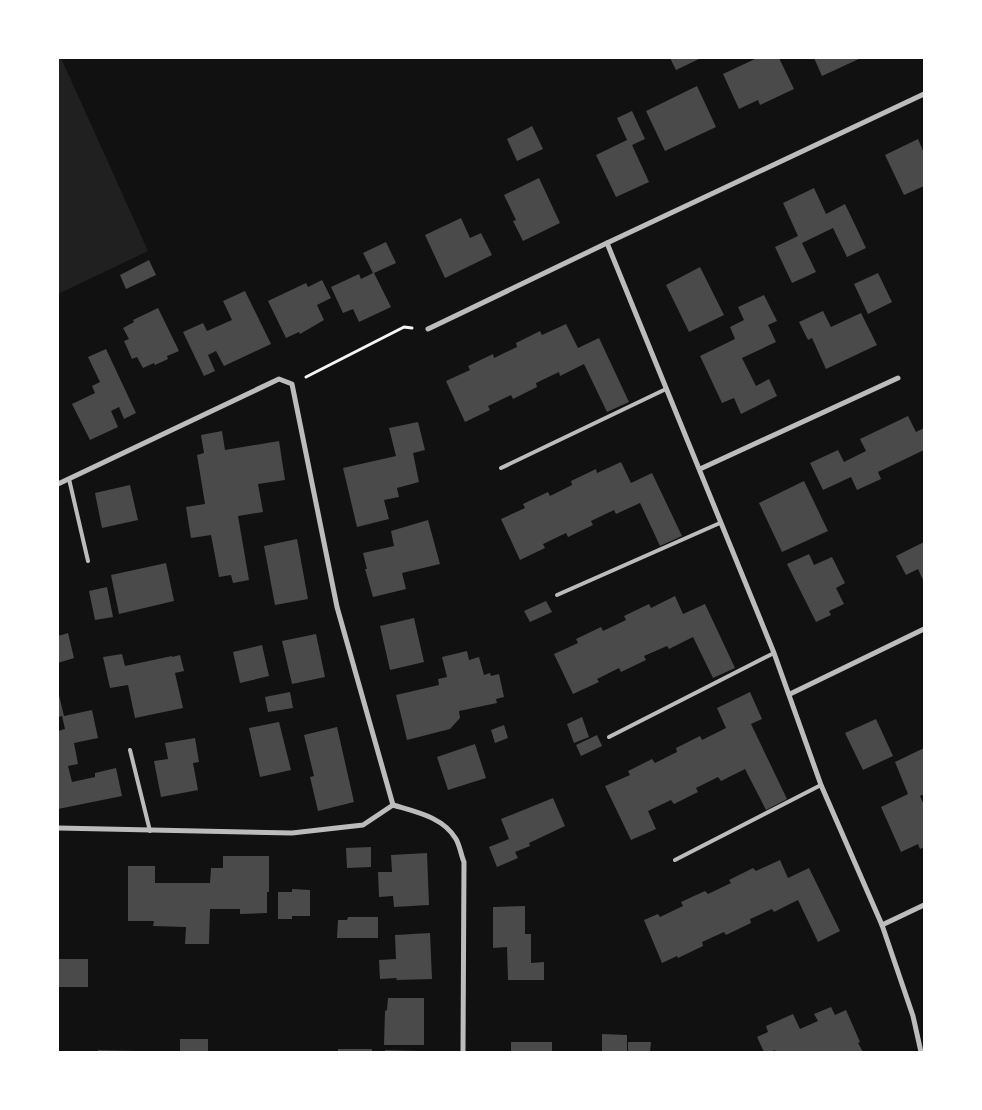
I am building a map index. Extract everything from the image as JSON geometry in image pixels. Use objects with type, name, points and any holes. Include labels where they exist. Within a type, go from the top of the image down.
[{"type":"street","points":[[428,329],[924,94]]},
{"type":"street","points":[[607,243],[774,653],[821,785],[882,925],[913,1016],[921,1052]]},
{"type":"street","points":[[700,470],[898,378]]},
{"type":"street","points":[[58,484],[279,379],[292,384],[337,607],[393,805]]},
{"type":"street","points":[[790,694],[924,629]]},
{"type":"street","points":[[58,828],[292,833],[363,825],[393,805]]},
{"type":"street","points":[[393,805],[426,815],[444,825],[457,840],[464,862],[463,1052]]},
{"type":"street","points":[[882,925],[924,905]]},
{"type":"lane","points":[[501,468],[666,389]]},
{"type":"lane","points":[[69,479],[88,561]]},
{"type":"lane","points":[[557,595],[720,523]]},
{"type":"lane","points":[[609,737],[774,653]]},
{"type":"lane","points":[[130,750],[150,831]]},
{"type":"lane","points":[[675,860],[821,785]]},
{"type":"path","points":[[292,384],[404,327],[428,329]]},
{"type":"shaded area","points":[[58,58],[61,58],[148,251],[58,294]]},
{"type":"building","points":[[670,58],[701,58],[676,70]]},
{"type":"building","points":[[757,58],[779,58],[794,89],[760,105],[758,100],[739,109],[723,74]]},
{"type":"building","points":[[814,58],[861,58],[822,76]]},
{"type":"building","points":[[697,86],[716,127],[665,151],[646,111]]},
{"type":"building","points":[[632,111],[645,139],[632,145],[649,182],[616,197],[596,155],[627,140],[617,118]]},
{"type":"building","points":[[532,126],[543,149],[517,161],[507,139]]},
{"type":"building","points":[[918,139],[924,153],[924,186],[904,195],[885,155]]},
{"type":"building","points":[[539,178],[560,223],[523,241],[513,221],[516,220],[504,195]]},
{"type":"building","points":[[814,188],[826,214],[845,204],[866,248],[847,257],[833,228],[802,243],[816,272],[792,283],[775,247],[798,236],[783,203]]},
{"type":"building","points":[[461,218],[470,238],[481,233],[492,255],[445,278],[425,235]]},
{"type":"building","points":[[386,242],[396,263],[374,273],[391,307],[359,322],[353,309],[343,313],[331,287],[359,274],[361,279],[373,273],[363,253]]},
{"type":"building","points":[[149,260],[156,275],[126,289],[120,275]]},
{"type":"building","points":[[700,267],[724,315],[689,332],[666,285]]},
{"type":"building","points":[[878,273],[892,302],[868,314],[854,284]]},
{"type":"building","points":[[322,280],[331,298],[317,305],[324,320],[300,334],[299,332],[286,338],[268,301],[306,283],[308,287]]},
{"type":"building","points":[[245,291],[271,344],[224,366],[216,351],[208,355],[215,371],[204,376],[183,332],[203,323],[207,331],[232,320],[223,301]]},
{"type":"building","points":[[764,295],[777,321],[768,325],[776,342],[742,358],[756,386],[769,379],[777,396],[741,414],[734,398],[722,403],[700,356],[735,339],[730,327],[744,320],[738,307]]},
{"type":"building","points":[[158,308],[179,351],[167,356],[168,359],[143,368],[137,357],[132,359],[124,341],[129,339],[123,328],[134,322],[133,320]]},
{"type":"building","points":[[823,311],[831,327],[861,313],[877,345],[826,369],[812,338],[808,340],[799,322]]},
{"type":"building","points":[[566,324],[578,348],[599,338],[629,402],[607,412],[584,364],[560,376],[559,372],[536,383],[537,387],[513,399],[511,395],[488,406],[490,410],[465,422],[446,381],[470,370],[468,366],[493,354],[494,358],[517,347],[516,343],[540,331],[542,335]]},
{"type":"building","points":[[106,349],[136,413],[124,419],[119,407],[111,411],[118,427],[90,440],[72,404],[95,393],[92,386],[100,382],[88,357]]},
{"type":"building","points":[[908,416],[916,432],[924,428],[924,450],[878,472],[881,479],[857,490],[851,477],[823,490],[810,463],[838,450],[844,462],[866,451],[860,439]]},
{"type":"building","points":[[418,422],[425,450],[413,453],[419,482],[397,488],[399,497],[384,500],[389,519],[357,527],[343,468],[396,456],[389,428]]},
{"type":"building","points":[[222,431],[225,450],[279,441],[285,480],[258,484],[263,512],[238,516],[249,580],[233,583],[231,575],[219,577],[211,535],[191,538],[186,507],[205,504],[197,455],[204,453],[201,435]]},
{"type":"building","points":[[621,462],[631,483],[652,473],[682,536],[660,546],[640,503],[616,514],[614,510],[591,521],[593,525],[568,537],[566,533],[543,544],[545,548],[520,560],[501,519],[525,508],[523,504],[548,492],[550,496],[572,485],[571,481],[596,469],[597,473]]},
{"type":"building","points":[[804,481],[828,531],[782,552],[759,503]]},
{"type":"building","points":[[130,485],[138,520],[102,528],[95,493]]},
{"type":"building","points":[[428,520],[440,564],[402,573],[406,589],[373,597],[365,569],[367,569],[363,553],[394,546],[391,531]]},
{"type":"building","points":[[297,539],[308,599],[275,605],[264,546]]},
{"type":"building","points":[[924,542],[924,582],[918,569],[906,575],[896,556]]},
{"type":"building","points":[[809,554],[814,565],[832,557],[845,583],[836,588],[844,604],[829,611],[831,615],[816,622],[787,564]]},
{"type":"building","points":[[166,563],[174,601],[119,614],[111,575]]},
{"type":"building","points":[[107,587],[113,617],[95,620],[89,591]]},
{"type":"building","points":[[675,596],[683,614],[705,604],[735,668],[713,678],[693,637],[669,649],[667,646],[644,656],[646,660],[621,672],[619,668],[597,679],[599,682],[573,694],[554,654],[578,643],[576,639],[601,627],[603,631],[626,620],[624,616],[649,604],[651,608]]},
{"type":"building","points":[[546,601],[552,612],[530,622],[524,611]]},
{"type":"building","points":[[414,618],[424,662],[390,670],[380,626]]},
{"type":"building","points":[[68,633],[74,658],[58,663],[58,636]]},
{"type":"building","points":[[316,634],[325,677],[292,684],[282,641]]},
{"type":"building","points":[[262,645],[269,676],[240,683],[233,652]]},
{"type":"building","points":[[467,651],[469,660],[479,657],[484,675],[490,673],[491,676],[499,674],[504,697],[496,699],[497,703],[459,711],[460,718],[450,729],[407,740],[396,695],[439,685],[438,679],[447,677],[442,657]]},
{"type":"building","points":[[122,654],[125,666],[180,655],[184,671],[175,673],[183,708],[135,718],[128,685],[110,688],[103,657]]},
{"type":"building","points":[[58,691],[64,716],[92,710],[98,738],[74,743],[78,764],[68,766],[72,782],[95,777],[95,773],[116,768],[122,796],[58,809],[58,731],[65,729],[62,716],[58,717]]},
{"type":"building","points":[[290,692],[293,708],[268,712],[265,697]]},
{"type":"building","points":[[750,692],[762,719],[751,724],[787,799],[766,810],[745,769],[721,781],[718,777],[696,788],[698,792],[674,804],[671,800],[648,811],[656,829],[631,840],[605,786],[630,775],[628,771],[652,759],[655,763],[677,752],[676,748],[700,736],[702,740],[726,728],[717,708]]},
{"type":"building","points":[[582,717],[589,737],[574,743],[567,724]]},
{"type":"building","points":[[876,719],[893,756],[863,770],[845,733]]},
{"type":"building","points":[[279,722],[291,770],[260,777],[249,728]]},
{"type":"building","points":[[504,725],[508,738],[495,743],[491,730]]},
{"type":"building","points":[[337,727],[354,802],[318,811],[310,777],[314,776],[304,735]]},
{"type":"building","points":[[597,735],[602,746],[581,756],[576,745]]},
{"type":"building","points":[[195,738],[199,762],[193,763],[198,790],[161,797],[154,761],[168,759],[165,743]]},
{"type":"building","points":[[475,744],[486,778],[448,790],[437,757]]},
{"type":"building","points":[[924,748],[924,794],[920,796],[924,805],[924,847],[920,849],[918,844],[901,852],[881,807],[908,794],[895,762]]},
{"type":"building","points":[[553,798],[565,826],[529,843],[530,846],[515,852],[518,858],[497,867],[489,847],[509,839],[501,819]]},
{"type":"building","points":[[371,847],[371,867],[347,868],[346,848]]},
{"type":"building","points":[[427,853],[429,905],[394,907],[393,896],[379,897],[378,872],[392,872],[391,855]]},
{"type":"building","points":[[223,856],[269,856],[267,913],[240,914],[240,909],[210,909],[209,944],[185,944],[186,927],[153,926],[154,921],[128,921],[128,866],[155,866],[155,883],[210,883],[211,868],[223,868]]},
{"type":"building","points":[[780,860],[788,878],[809,868],[840,931],[818,942],[798,900],[774,912],[772,909],[750,919],[751,923],[726,935],[724,932],[702,942],[703,946],[678,958],[677,956],[662,963],[644,920],[658,914],[660,917],[683,906],[681,902],[705,891],[708,894],[731,883],[729,880],[753,868],[756,871]]},
{"type":"building","points":[[292,889],[310,890],[310,916],[292,916],[292,919],[278,919],[278,892],[292,892]]},
{"type":"building","points":[[525,906],[525,934],[531,934],[531,963],[544,962],[544,980],[508,980],[507,947],[493,948],[493,907]]},
{"type":"building","points":[[348,917],[378,917],[378,938],[337,938],[338,920],[347,920]]},
{"type":"building","points":[[430,933],[432,979],[380,979],[379,960],[396,959],[395,935]]},
{"type":"building","points":[[58,959],[88,959],[88,987],[58,987]]},
{"type":"building","points":[[388,998],[424,998],[424,1045],[384,1045],[385,1011],[387,1010]]},
{"type":"building","points":[[831,1007],[835,1015],[846,1010],[863,1052],[776,1052],[775,1050],[764,1052],[757,1037],[768,1032],[766,1026],[793,1014],[800,1029],[818,1021],[814,1014]]},
{"type":"building","points":[[602,1034],[627,1035],[627,1052],[602,1052]]},
{"type":"building","points":[[180,1039],[208,1039],[208,1051],[180,1052]]},
{"type":"building","points":[[511,1042],[552,1042],[552,1052],[511,1052]]},
{"type":"building","points":[[628,1042],[651,1042],[650,1052],[628,1052]]},
{"type":"building","points":[[338,1049],[372,1049],[372,1052],[338,1052]]},
{"type":"building","points":[[98,1050],[135,1051],[135,1052],[98,1052]]},
{"type":"building","points":[[385,1050],[419,1051],[419,1052],[385,1052]]}]
